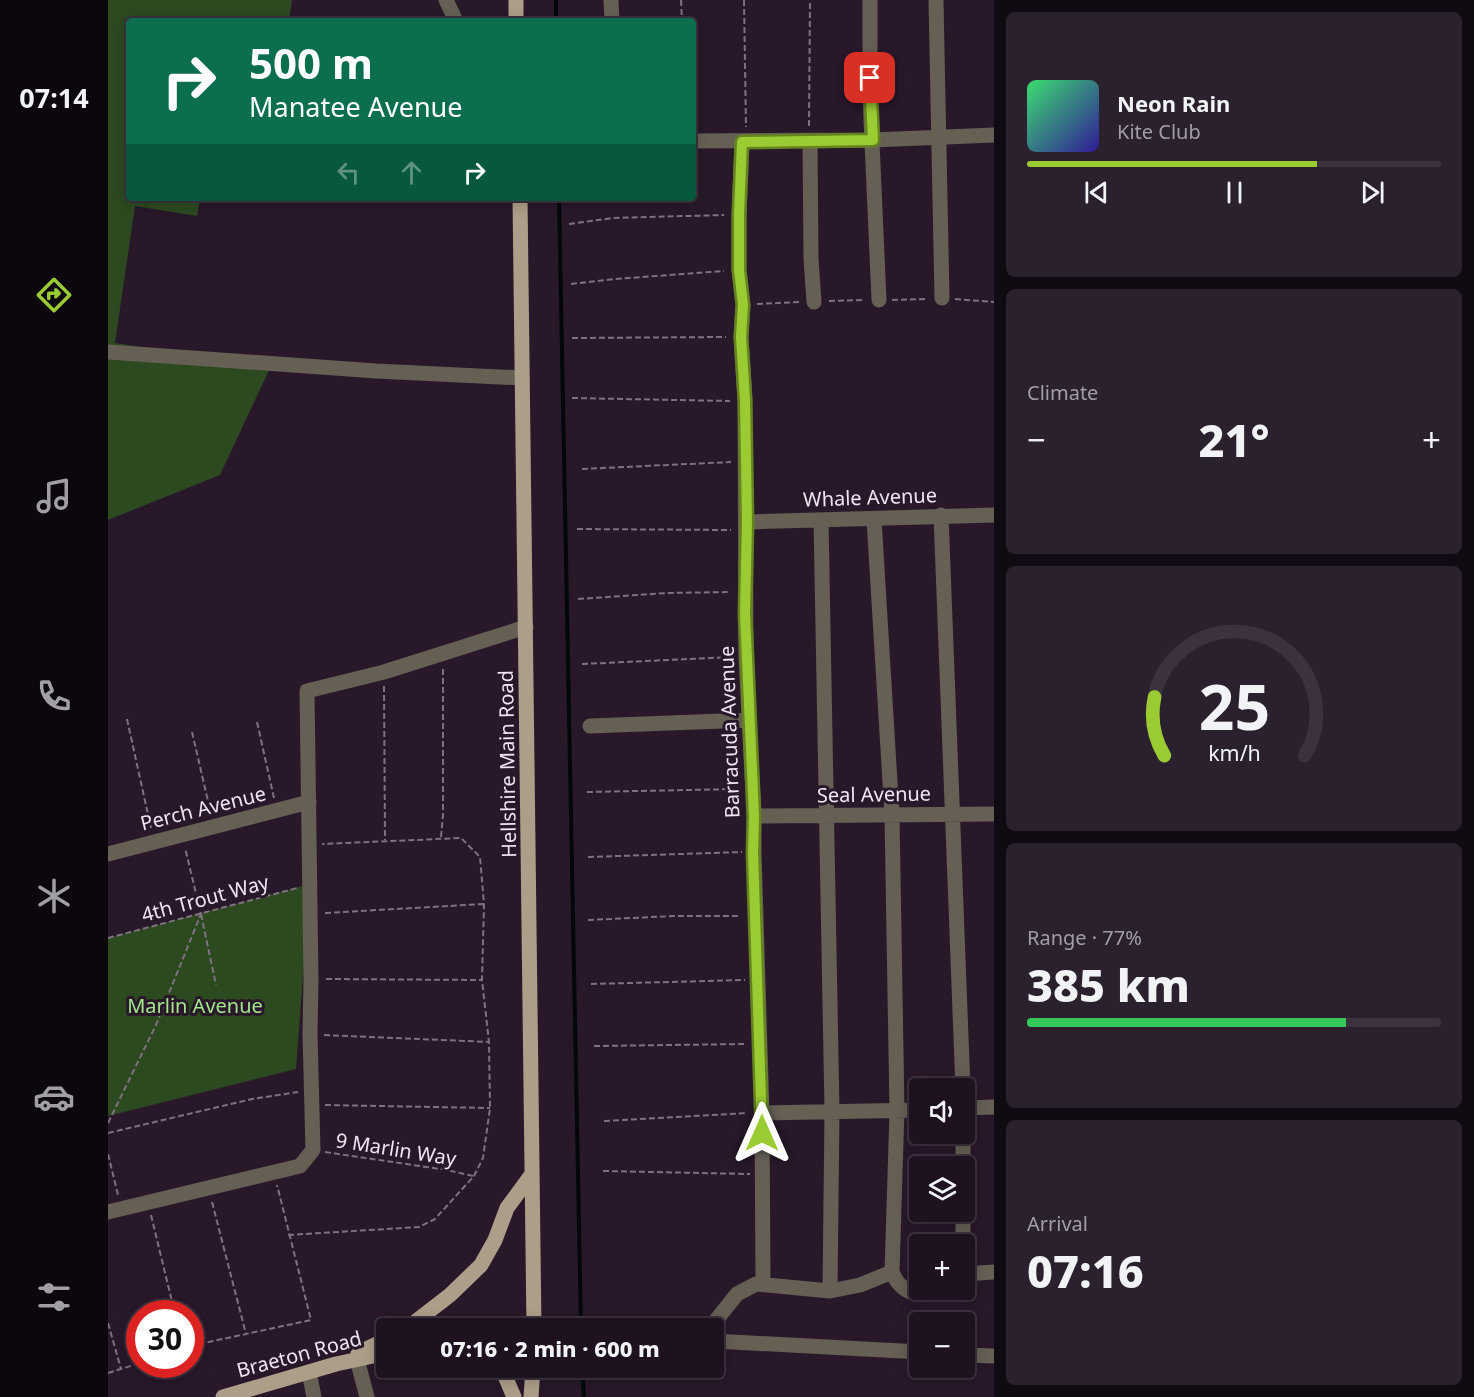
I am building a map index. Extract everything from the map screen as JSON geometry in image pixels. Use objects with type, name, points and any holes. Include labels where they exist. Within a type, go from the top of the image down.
[{"type":"main road","points":[[516,0],[516,18]]},
{"type":"main road","name":"Hellshire Main Road","points":[[520,201],[534,1318]]},
{"type":"main road","points":[[420,1318],[450,1295],[481,1265],[495,1240],[507,1208],[532,1173]]},
{"type":"main road","points":[[336,1364],[376,1344]]},
{"type":"main road","name":"Braeton Road","points":[[223,1397],[336,1364],[376,1355]]},
{"type":"main road","points":[[506,1378],[514,1397]]},
{"type":"main road","points":[[531,1397],[532,1378]]},
{"type":"street","points":[[446,0],[455,18]]},
{"type":"street","points":[[611,0],[612,18]]},
{"type":"street","points":[[870,0],[870,97],[879,300]]},
{"type":"street","points":[[936,0],[942,298]]},
{"type":"street","points":[[696,141],[938,139],[994,135]]},
{"type":"street","points":[[810,141],[811,259],[814,302]]},
{"type":"street","name":"Barracuda Avenue","points":[[745,142],[739,214],[739,270],[743,305],[741,337],[745,400],[746,657],[754,816],[753,852],[762,1113],[763,1284]]},
{"type":"street","points":[[108,352],[522,378]]},
{"type":"street","points":[[940,515],[948,730],[954,813],[963,1078]]},
{"type":"street","name":"Whale Avenue","points":[[746,526],[821,520],[994,515]]},
{"type":"street","points":[[874,519],[892,815],[897,1111],[892,1272],[897,1284],[909,1292]]},
{"type":"street","points":[[821,520],[832,1111],[830,1291]]},
{"type":"street","points":[[115,1211],[300,1166],[313,1150],[307,691],[384,672],[526,627]]},
{"type":"street","points":[[590,726],[749,720]]},
{"type":"street","name":"Perch Avenue","points":[[108,854],[309,802]]},
{"type":"street","name":"Seal Avenue","points":[[754,816],[994,814]]},
{"type":"street","points":[[975,1108],[994,1107]]},
{"type":"street","points":[[762,1113],[909,1110]]},
{"type":"street","points":[[718,1318],[737,1294],[756,1284],[830,1291],[860,1285],[892,1272]]},
{"type":"street","points":[[975,1273],[994,1272]]},
{"type":"street","points":[[724,1342],[909,1351]]},
{"type":"street","points":[[975,1355],[994,1356]]},
{"type":"street","points":[[357,1359],[367,1397]]},
{"type":"street","points":[[309,1372],[315,1397]]},
{"type":"path","points":[[681,0],[682,18]]},
{"type":"path","points":[[744,0],[745,142]]},
{"type":"path","points":[[810,0],[808,106],[810,141]]},
{"type":"path","points":[[569,225],[613,218],[739,214]]},
{"type":"path","points":[[572,284],[739,270]]},
{"type":"path","points":[[572,338],[741,337]]},
{"type":"path","points":[[572,398],[745,400]]},
{"type":"path","points":[[582,469],[745,461]]},
{"type":"path","points":[[577,530],[746,526]]},
{"type":"path","points":[[578,598],[667,593],[745,592]]},
{"type":"path","points":[[441,838],[443,654]]},
{"type":"path","points":[[582,664],[746,657]]},
{"type":"path","points":[[384,672],[385,840]]},
{"type":"path","points":[[127,719],[154,843]]},
{"type":"path","points":[[257,722],[276,811]]},
{"type":"path","points":[[192,732],[213,826]]},
{"type":"path","points":[[587,792],[753,789]]},
{"type":"path","points":[[182,836],[216,985]]},
{"type":"path","points":[[288,1235],[419,1227],[435,1219],[474,1176],[483,1158],[490,1108],[489,1042],[482,980],[484,904],[480,857],[461,838],[310,845]]},
{"type":"path","points":[[588,857],[753,852]]},
{"type":"path","name":"4th Trout Way","points":[[108,938],[310,884]]},
{"type":"path","points":[[310,914],[484,904]]},
{"type":"path","points":[[108,1123],[156,1025],[201,914]]},
{"type":"path","points":[[588,920],[674,916],[755,916]]},
{"type":"path","points":[[311,979],[482,980]]},
{"type":"path","points":[[591,984],[757,979]]},
{"type":"path","points":[[310,1034],[489,1042]]},
{"type":"path","points":[[594,1046],[759,1044]]},
{"type":"path","points":[[108,1133],[252,1099],[313,1097],[490,1108]]},
{"type":"path","points":[[604,1121],[762,1113]]},
{"type":"path","name":"9 Marlin Way","points":[[313,1150],[474,1176]]},
{"type":"path","points":[[108,1154],[115,1211]]},
{"type":"path","points":[[603,1171],[761,1174]]},
{"type":"path","points":[[204,1343],[311,1320],[274,1173]]},
{"type":"path","points":[[209,1188],[246,1334]]},
{"type":"path","points":[[148,1203],[172,1300]]},
{"type":"path","points":[[108,1323],[121,1370]]},
{"type":"path","points":[[108,1373],[126,1368]]},
{"type":"green space","points":[[108,0],[292,0],[289,18],[126,18],[126,201],[200,201],[197,216],[135,206],[115,343],[271,366],[220,475],[108,520]]},
{"type":"green space","name":"Marlin Avenue","points":[[310,884],[296,1069],[108,1116],[108,938]]},
{"type":"waterway","points":[[556,0],[556,18]]},
{"type":"waterway","points":[[559,201],[581,1318]]},
{"type":"waterway","points":[[583,1378],[584,1397]]},
{"type":"route","points":[[762,1133],[753,852],[754,816],[745,614],[747,522],[745,400],[741,337],[743,305],[739,270],[742,142],[873,140],[870,78]]}]
